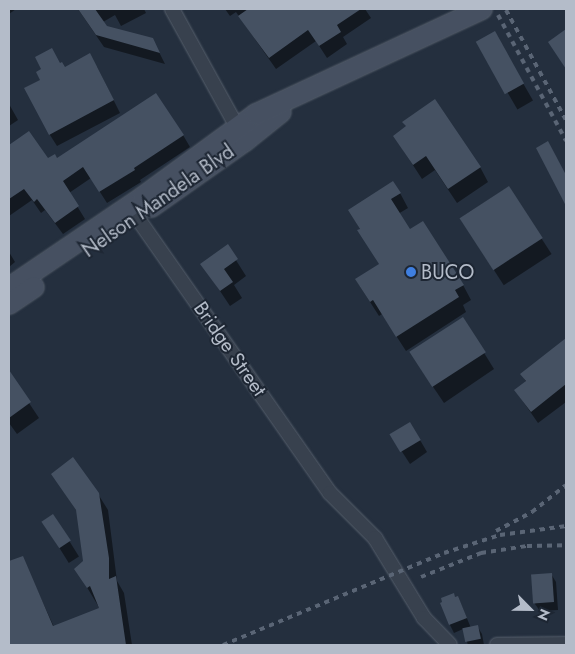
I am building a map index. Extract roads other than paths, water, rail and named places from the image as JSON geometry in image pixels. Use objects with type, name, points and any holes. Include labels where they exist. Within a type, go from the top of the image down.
[{"type":"street","points":[[172,9],[241,134]]},
{"type":"street","name":"Nelson Mandela Blvd","points":[[9,304],[241,134],[309,91],[482,9]]},
{"type":"street","name":"Nelson Mandela Blvd","points":[[9,288],[133,212]]},
{"type":"street","name":"Bridge Street","points":[[133,212],[330,493],[374,538],[424,618],[450,645]]},
{"type":"street","points":[[497,645],[566,644]]},
{"type":"railway","points":[[506,10],[566,120]]},
{"type":"railway","points":[[498,15],[566,141]]},
{"type":"railway","points":[[496,531],[532,512],[566,485]]},
{"type":"railway","points":[[223,645],[444,553],[500,535],[566,526]]},
{"type":"railway","points":[[421,577],[481,553],[527,546],[566,545]]},
{"type":"place","name":"BUCO","points":[[411,272]]}]
